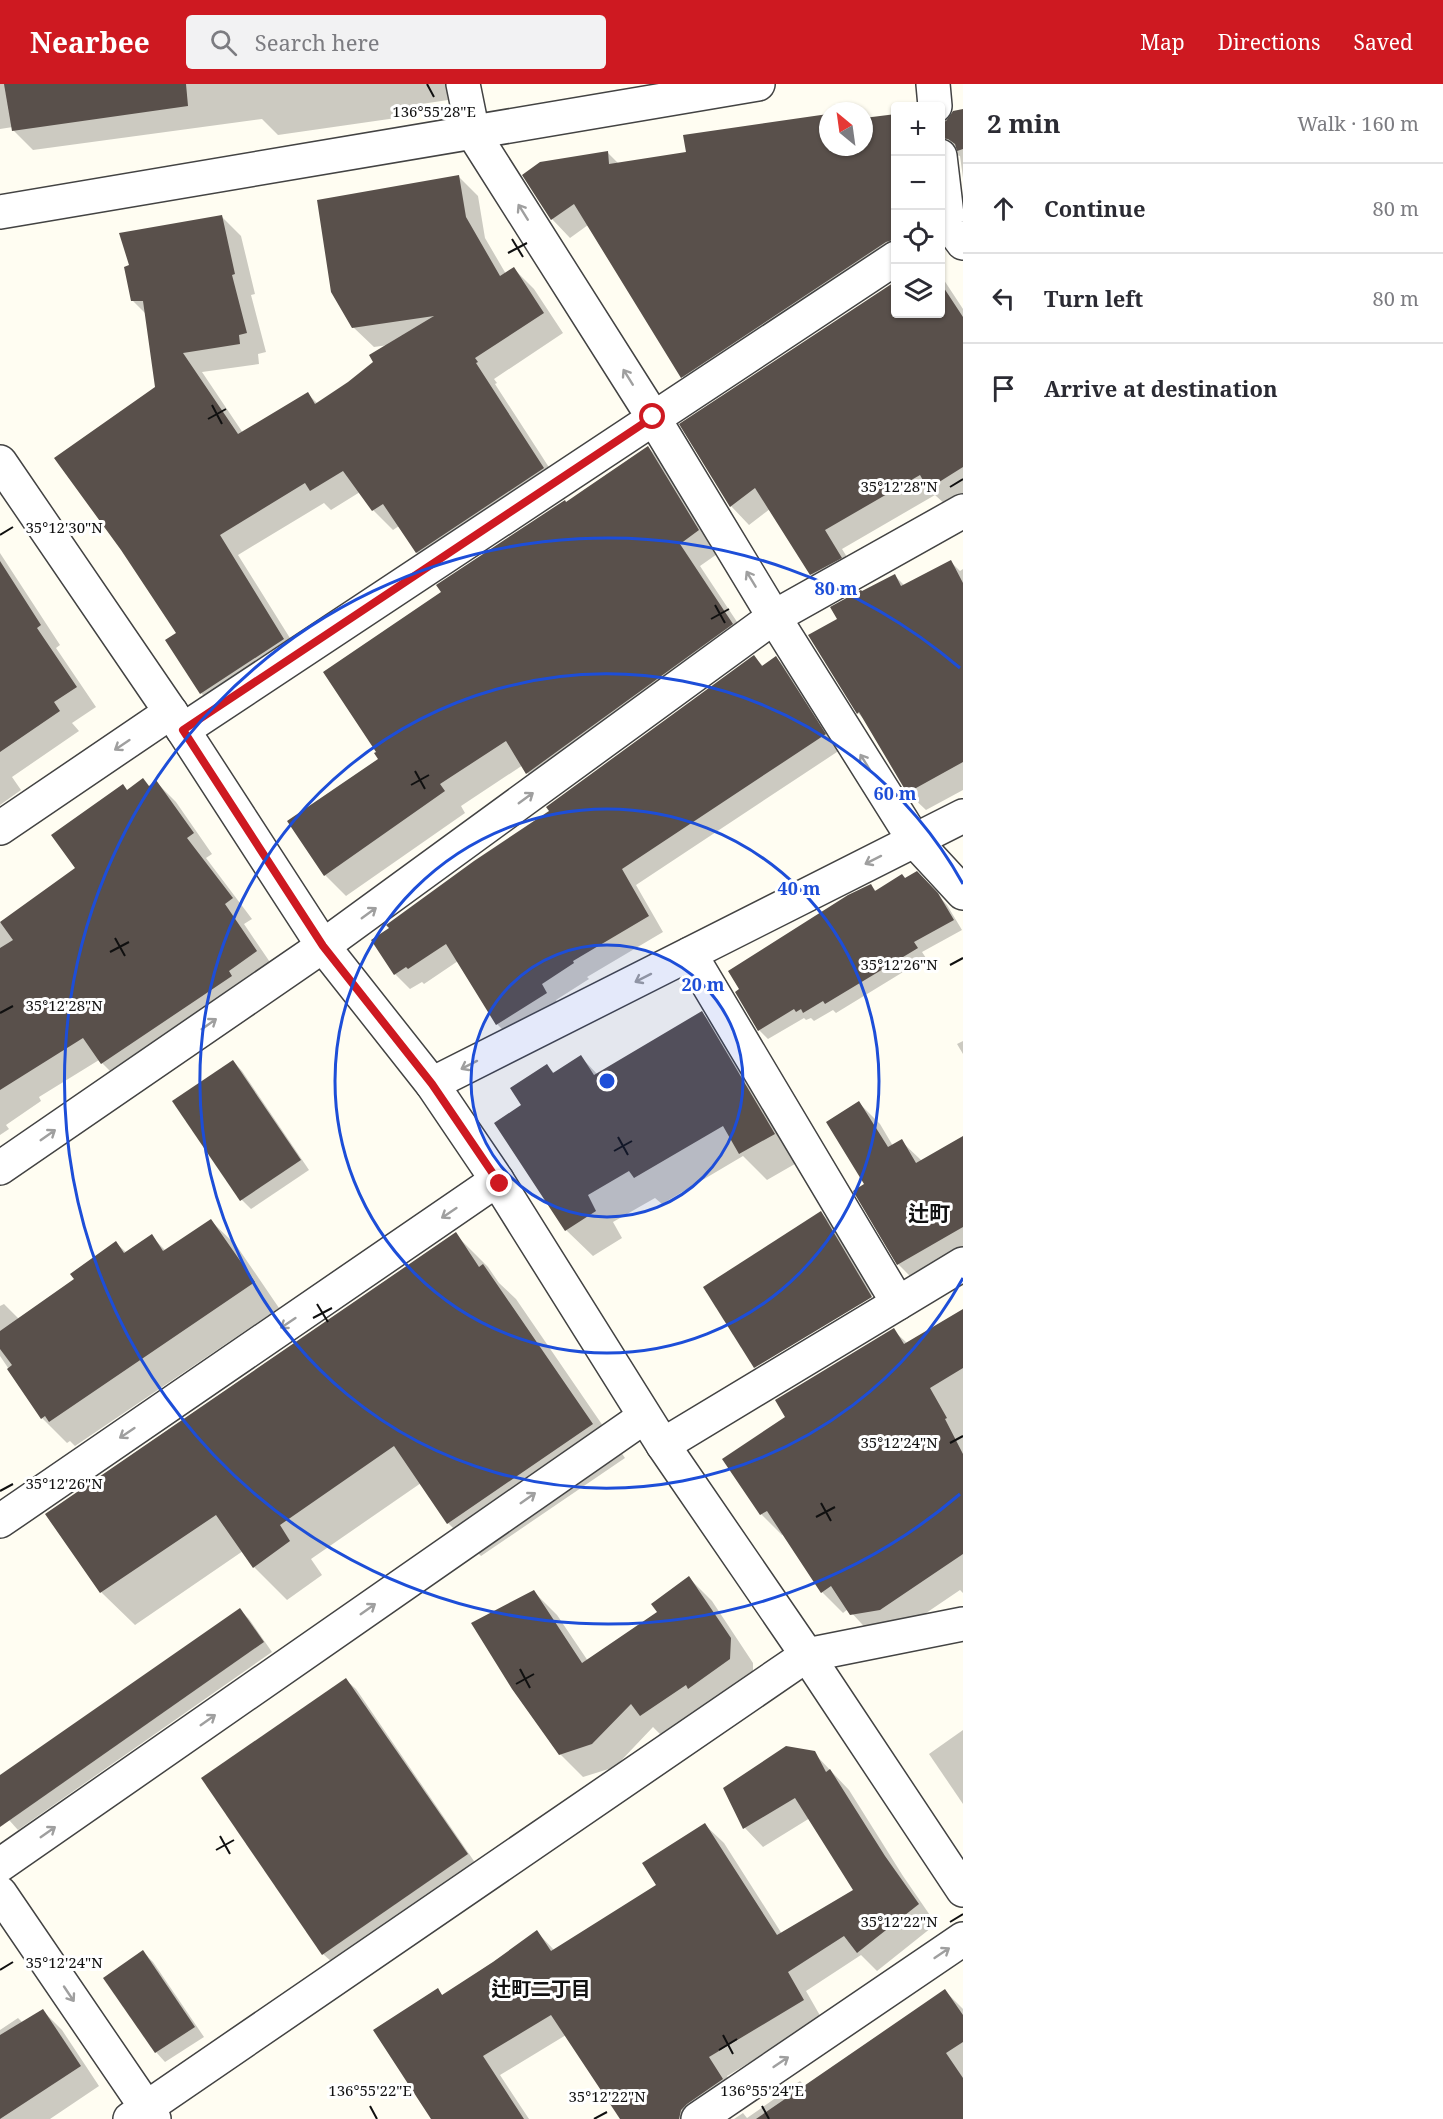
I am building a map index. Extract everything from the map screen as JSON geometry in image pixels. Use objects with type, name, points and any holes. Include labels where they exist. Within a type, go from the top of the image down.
[{"type":"street","points":[[463,84],[473,134],[653,417],[774,617],[914,840],[963,892]]},
{"type":"street","points":[[0,212],[473,134],[758,84]]},
{"type":"street","points":[[933,84],[935,102]]},
{"type":"street","points":[[945,194],[950,231]]},
{"type":"street","points":[[0,828],[177,721],[653,417],[891,261]]},
{"type":"street","points":[[4,476],[177,721],[323,946],[432,1084],[497,1180],[644,1417],[807,1655],[963,1890]]},
{"type":"street","points":[[0,1168],[323,946],[774,617],[963,511]]},
{"type":"street","points":[[432,1084],[963,816]]},
{"type":"street","points":[[690,954],[898,1303]]},
{"type":"street","points":[[0,1521],[497,1180]]},
{"type":"street","points":[[663,1445],[963,1264]]},
{"type":"street","points":[[0,1865],[644,1417]]},
{"type":"street","points":[[0,1893],[144,2115],[807,1655],[963,1624]]},
{"type":"street","points":[[698,2119],[963,1939]]},
{"type":"building","points":[[4,84],[186,84],[188,106],[12,131]]},
{"type":"building","points":[[963,109],[963,149],[957,151],[955,144],[945,139],[945,121],[953,111]]},
{"type":"building","points":[[819,115],[819,156],[873,156],[873,117],[891,115],[891,240],[681,378],[574,204],[551,220],[522,175],[540,162],[608,151],[609,164],[686,152],[683,135]]},
{"type":"building","points":[[459,175],[466,217],[500,276],[514,267],[544,313],[475,358],[478,362],[476,363],[544,468],[416,553],[383,504],[372,511],[343,471],[310,491],[305,483],[220,535],[284,639],[200,694],[165,640],[176,633],[121,550],[54,458],[155,387],[143,301],[131,301],[124,267],[129,265],[119,233],[222,215],[235,274],[232,275],[247,333],[239,335],[240,344],[183,353],[238,434],[308,392],[315,404],[373,362],[369,355],[434,316],[352,328],[331,292],[317,200]]},
{"type":"building","points":[[891,284],[891,318],[945,318],[945,290],[963,317],[963,467],[928,489],[920,475],[825,530],[842,558],[810,575],[755,488],[730,507],[679,424]]},
{"type":"building","points":[[648,446],[699,530],[680,544],[733,624],[526,774],[506,741],[440,784],[445,791],[324,876],[287,821],[378,759],[374,753],[376,752],[323,672],[441,592],[436,585],[565,500],[566,502]]},
{"type":"building","points":[[951,560],[963,583],[963,762],[907,793],[859,712],[857,714],[808,635],[837,619],[830,607],[861,590],[895,574],[901,586]]},
{"type":"building","points":[[0,561],[41,625],[37,628],[77,687],[54,702],[60,711],[0,752]]},
{"type":"building","points":[[754,655],[762,666],[776,656],[826,734],[622,869],[649,916],[573,961],[574,963],[542,984],[547,993],[496,1025],[446,944],[408,969],[406,967],[394,975],[371,940],[389,928],[386,925],[474,861],[549,811],[546,807]]},
{"type":"building","points":[[143,778],[149,786],[156,780],[194,833],[187,838],[233,898],[225,904],[257,951],[229,971],[232,976],[101,1064],[83,1038],[0,1090],[0,948],[13,940],[0,922],[75,868],[51,835],[123,784],[127,790]]},
{"type":"building","points":[[917,871],[938,893],[954,920],[914,942],[918,948],[825,1004],[823,1001],[803,1013],[801,1009],[796,1012],[794,1009],[758,1031],[735,992],[739,989],[728,971],[848,895],[871,884],[875,891],[902,874],[905,878]]},
{"type":"building","points":[[702,1011],[775,1134],[739,1154],[723,1126],[634,1178],[629,1171],[588,1195],[596,1211],[565,1231],[494,1123],[521,1105],[510,1088],[547,1064],[553,1073],[581,1055],[594,1075]]},
{"type":"building","points":[[233,1060],[301,1160],[240,1201],[172,1101]]},
{"type":"building","points":[[859,1101],[888,1147],[902,1139],[916,1163],[963,1136],[963,1227],[897,1265],[853,1191],[864,1184],[826,1122]]},
{"type":"building","points":[[821,1211],[872,1297],[754,1368],[703,1287]]},
{"type":"building","points":[[211,1219],[255,1282],[49,1422],[45,1416],[41,1419],[7,1369],[12,1365],[0,1349],[0,1331],[74,1279],[70,1274],[116,1241],[124,1253],[152,1234],[163,1251]]},
{"type":"building","points":[[456,1232],[479,1267],[483,1264],[593,1424],[447,1524],[394,1446],[280,1525],[290,1541],[253,1568],[216,1515],[100,1593],[45,1514]]},
{"type":"building","points":[[963,1309],[963,1368],[930,1388],[963,1454],[963,1554],[880,1610],[850,1615],[831,1586],[821,1593],[767,1511],[760,1515],[722,1459],[785,1417],[775,1400],[894,1328],[904,1344]]},
{"type":"building","points":[[689,1576],[731,1638],[730,1659],[688,1689],[686,1685],[640,1716],[631,1704],[592,1744],[559,1755],[512,1689],[471,1623],[534,1590],[582,1663],[657,1612],[651,1604]]},
{"type":"building","points":[[240,1608],[264,1642],[0,1827],[0,1775]]},
{"type":"building","points":[[346,1678],[468,1854],[322,1955],[201,1778]]},
{"type":"building","points":[[786,1746],[815,1751],[826,1772],[830,1769],[885,1856],[919,1904],[857,1953],[844,1936],[788,1972],[804,2000],[709,2057],[723,2079],[687,2104],[681,2110],[679,2119],[620,2119],[551,2015],[483,2056],[524,2119],[431,2119],[373,2030],[438,1988],[442,1995],[537,1930],[551,1951],[656,1885],[642,1863],[705,1823],[777,1935],[853,1890],[795,1798],[743,1829],[723,1788]]},
{"type":"building","points":[[143,1950],[195,2027],[155,2053],[103,1978]]},
{"type":"building","points":[[945,1989],[963,2015],[963,2042],[946,2053],[963,2078],[963,2119],[756,2119]]},
{"type":"building","points":[[43,2009],[81,2066],[0,2119],[0,2035]]},
{"type":"district","name":"辻町","points":[[929,1214]]},
{"type":"district","name":"辻町二丁目","points":[[541,1989]]},
{"type":"route","points":[[500,1184],[432,1084],[323,946],[183,730],[653,417]]}]
